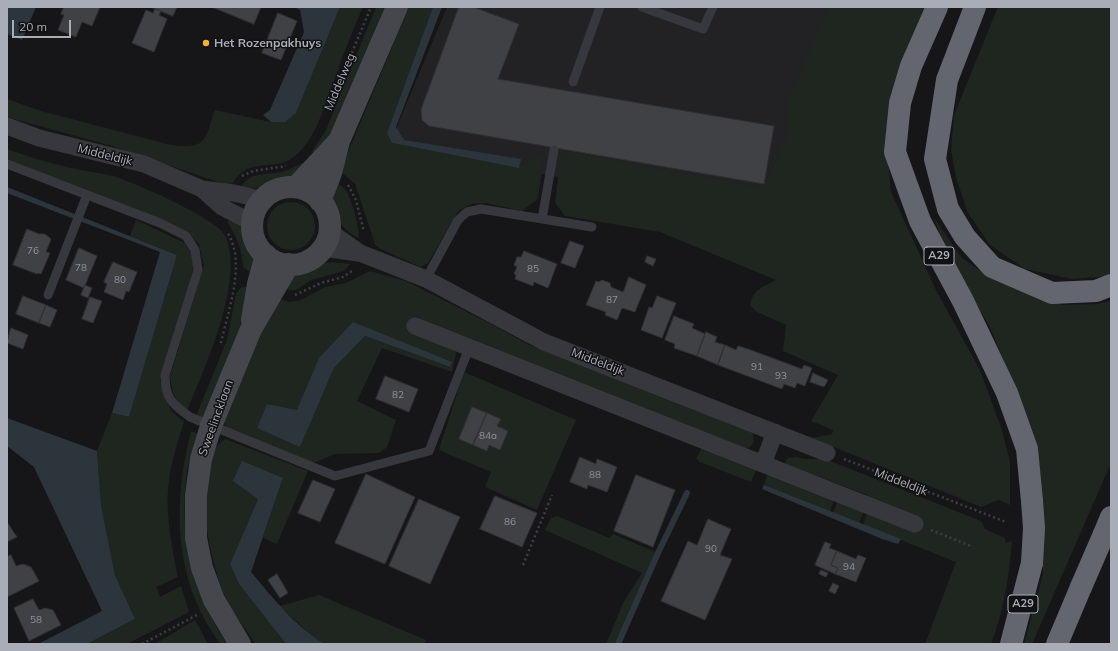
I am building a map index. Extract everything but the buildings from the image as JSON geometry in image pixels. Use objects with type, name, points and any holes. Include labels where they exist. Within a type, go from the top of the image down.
[{"type":"highway","name":"A29","points":[[937,7],[906,81],[900,103],[895,152],[920,221],[963,301],[1007,393],[1027,449],[1034,528],[1032,563],[1011,644]]},
{"type":"highway","name":"A29","points":[[975,7],[947,80],[935,159],[948,209],[965,237],[992,267],[1052,292],[1096,291],[1111,285]]},
{"type":"highway","points":[[1056,644],[1107,525]]},
{"type":"main road","name":"Middelweg","points":[[320,200],[331,172],[339,140],[397,7]]},
{"type":"main road","name":"Middelweg","points":[[296,187],[339,140]]},
{"type":"main road","points":[[296,187],[309,192],[320,200],[329,217],[326,239],[311,259],[300,263],[289,264],[277,261],[266,255],[256,241],[253,223],[256,211],[263,200],[278,189],[296,187]]},
{"type":"main road","name":"Sweelincklaan","points":[[251,329],[256,293],[266,255]]},
{"type":"main road","name":"Sweelincklaan","points":[[240,644],[214,600],[202,568],[196,538],[196,495],[201,459],[211,426],[251,329],[289,264]]},
{"type":"street","name":"Middeldijk","points":[[7,126],[39,138],[144,164],[202,189],[234,193],[263,200]]},
{"type":"street","name":"Middeldijk","points":[[202,189],[222,207],[253,223]]},
{"type":"street","name":"Middeldijk","points":[[326,239],[426,279],[544,342],[827,453]]},
{"type":"street","points":[[415,326],[915,524]]},
{"type":"street","points":[[763,464],[775,432]]},
{"type":"lane","points":[[573,82],[600,7]]},
{"type":"lane","points":[[642,7],[703,29],[713,7]]},
{"type":"lane","points":[[542,219],[554,150]]},
{"type":"lane","points":[[7,164],[160,223],[186,236],[195,250],[198,270],[165,375],[165,386],[173,405],[190,417],[335,476],[429,451],[469,348]]},
{"type":"lane","points":[[48,295],[87,195]]},
{"type":"lane","points":[[426,279],[458,220],[467,212],[481,209],[592,228]]},
{"type":"path","name":"Middelweg","points":[[347,66],[371,7]]},
{"type":"path","points":[[226,230],[231,237],[235,252],[236,276]]},
{"type":"path","name":"Middeldijk","points":[[827,453],[1006,522]]},
{"type":"path","points":[[523,565],[552,495]]},
{"type":"path","points":[[915,524],[971,546]]},
{"type":"path","points":[[142,644],[197,615]]},
{"type":"shaded area","points":[[7,7],[36,7],[22,40],[7,34]]},
{"type":"shaded area","points":[[294,7],[340,7],[296,113],[285,122],[271,122],[263,115],[270,110],[304,32],[300,10]]},
{"type":"shaded area","points":[[340,7],[363,7],[345,49],[320,118],[310,139],[295,156],[288,161],[247,169],[239,174],[233,183],[227,185],[112,146],[7,117],[7,99],[41,111],[171,145],[183,146],[192,146],[203,141],[209,129],[215,110],[271,122],[296,113]]},
{"type":"shaded area","points":[[376,7],[386,7],[332,133],[313,154],[312,151],[326,130]]},
{"type":"shaded area","points":[[409,7],[433,7],[387,133],[392,143],[519,168],[544,154],[538,199],[522,211],[486,203],[472,204],[458,211],[428,263],[420,267],[379,248],[375,244],[355,184],[340,171]]},
{"type":"shaded area","points":[[433,7],[442,7],[396,127],[404,140],[521,159],[519,168],[392,143],[387,133]]},
{"type":"shaded area","points":[[447,7],[876,7],[785,227],[391,141]]},
{"type":"shaded area","points":[[829,7],[935,7],[887,150],[891,192],[936,290],[980,370],[1002,430],[1010,462],[1010,505],[999,500],[981,507],[812,438],[832,434],[833,430],[811,421],[838,375],[783,351],[786,325],[757,312],[750,305],[751,300],[759,289],[776,280],[660,232],[565,216],[555,203],[560,164],[569,152],[764,188],[786,138],[789,98]]},
{"type":"shaded area","points":[[998,7],[1111,7],[1111,276],[1072,279],[1025,269],[990,245],[968,213],[956,178],[951,150],[954,115]]},
{"type":"shaded area","points":[[7,149],[33,158],[72,168],[113,176],[138,186],[192,211],[220,229],[226,237],[230,256],[230,278],[226,301],[212,349],[187,411],[179,404],[174,396],[170,376],[204,265],[199,244],[187,232],[7,161]]},
{"type":"shaded area","points":[[305,162],[293,179],[261,187],[248,189],[241,188],[249,178],[285,171]]},
{"type":"shaded area","points":[[335,181],[348,193],[353,206],[359,238],[351,234],[345,228],[336,214],[333,198]]},
{"type":"shaded area","points":[[7,187],[177,255],[129,417],[112,413],[160,252],[7,193]]},
{"type":"shaded area","points":[[291,202],[300,204],[308,209],[313,217],[315,226],[313,235],[308,243],[300,248],[291,250],[282,248],[274,243],[269,235],[267,226],[269,217],[274,209],[282,204]]},
{"type":"shaded area","points":[[230,217],[245,228],[255,259],[255,276],[243,267],[242,255],[234,233],[228,223]]},
{"type":"shaded area","points":[[934,218],[962,258],[991,278],[1063,305],[1097,304],[1111,301],[1111,463],[1032,644],[1024,644],[1043,574],[1043,524],[1018,395],[989,325],[949,261]]},
{"type":"shaded area","points":[[136,220],[185,243],[194,258],[191,281],[160,380],[166,401],[172,412],[184,422],[171,467],[168,486],[169,525],[178,577],[156,587],[160,597],[181,586],[189,612],[127,644],[87,644],[135,619],[115,575],[101,505],[97,451],[112,413],[129,417],[177,255],[130,236]]},
{"type":"shaded area","points":[[332,262],[350,264],[344,271],[311,280],[296,290],[282,288],[295,273],[323,263]]},
{"type":"shaded area","points":[[370,271],[406,281],[529,345],[753,433],[754,442],[750,447],[744,449],[454,348],[456,354],[452,372],[382,348],[357,401],[396,420],[387,447],[379,453],[335,454],[311,464],[226,429],[224,423],[251,349],[277,298],[290,302],[301,300],[325,287],[346,283]],"holes":[[[353,323],[450,367],[365,336],[334,368],[300,447],[267,404],[297,410]]]},
{"type":"shaded area","points":[[240,288],[251,288],[242,321],[205,416],[200,418],[196,416],[227,340],[236,294]]},
{"type":"shaded area","points":[[353,322],[452,362],[450,367],[365,336],[334,368],[300,447],[257,428],[267,404],[297,410],[319,358]]},
{"type":"shaded area","points":[[464,372],[576,420],[537,510],[485,487],[491,472],[439,450]]},
{"type":"shaded area","points":[[7,418],[97,451],[101,505],[115,575],[135,619],[87,644],[38,644],[102,611],[34,467],[7,446]]},
{"type":"shaded area","points":[[191,431],[198,434],[187,472],[185,517],[187,540],[191,562],[205,604],[227,644],[220,644],[204,619],[191,589],[181,544],[180,499],[182,476]]},
{"type":"shaded area","points":[[225,439],[308,471],[277,544],[263,538],[283,478],[258,499],[230,564],[239,584],[286,644],[255,643],[231,608],[219,581],[213,561],[206,514],[205,491],[207,469],[214,452]]},
{"type":"shaded area","points":[[702,447],[757,468],[751,482],[700,462],[696,459]]},
{"type":"shaded area","points":[[797,457],[804,459],[825,459],[981,521],[985,529],[1005,538],[1005,543],[1012,541],[1005,593],[996,631],[991,644],[925,644],[956,562],[863,525],[871,502],[867,495],[815,475],[808,478],[785,464],[787,458]]},
{"type":"shaded area","points":[[242,461],[283,478],[251,572],[303,629],[324,644],[286,644],[239,584],[230,564],[258,499],[233,481]]},
{"type":"shaded area","points":[[767,474],[835,497],[830,512],[764,485]]},
{"type":"shaded area","points":[[764,485],[901,539],[898,544],[882,539],[762,489]]},
{"type":"shaded area","points":[[839,498],[865,509],[859,523],[833,513]]},
{"type":"shaded area","points":[[557,516],[609,538],[613,534],[658,553],[618,644],[606,644],[623,603],[642,573],[545,530],[551,518]]},
{"type":"shaded area","points":[[319,595],[426,640],[424,644],[324,644],[313,637],[280,606]]},
{"type":"shaded area","points":[[195,620],[208,644],[155,644]]},
{"type":"waterway","points":[[618,644],[658,553],[687,493]]},
{"type":"place","name":"Het Rozenpakhuys","points":[[206,43]]}]
